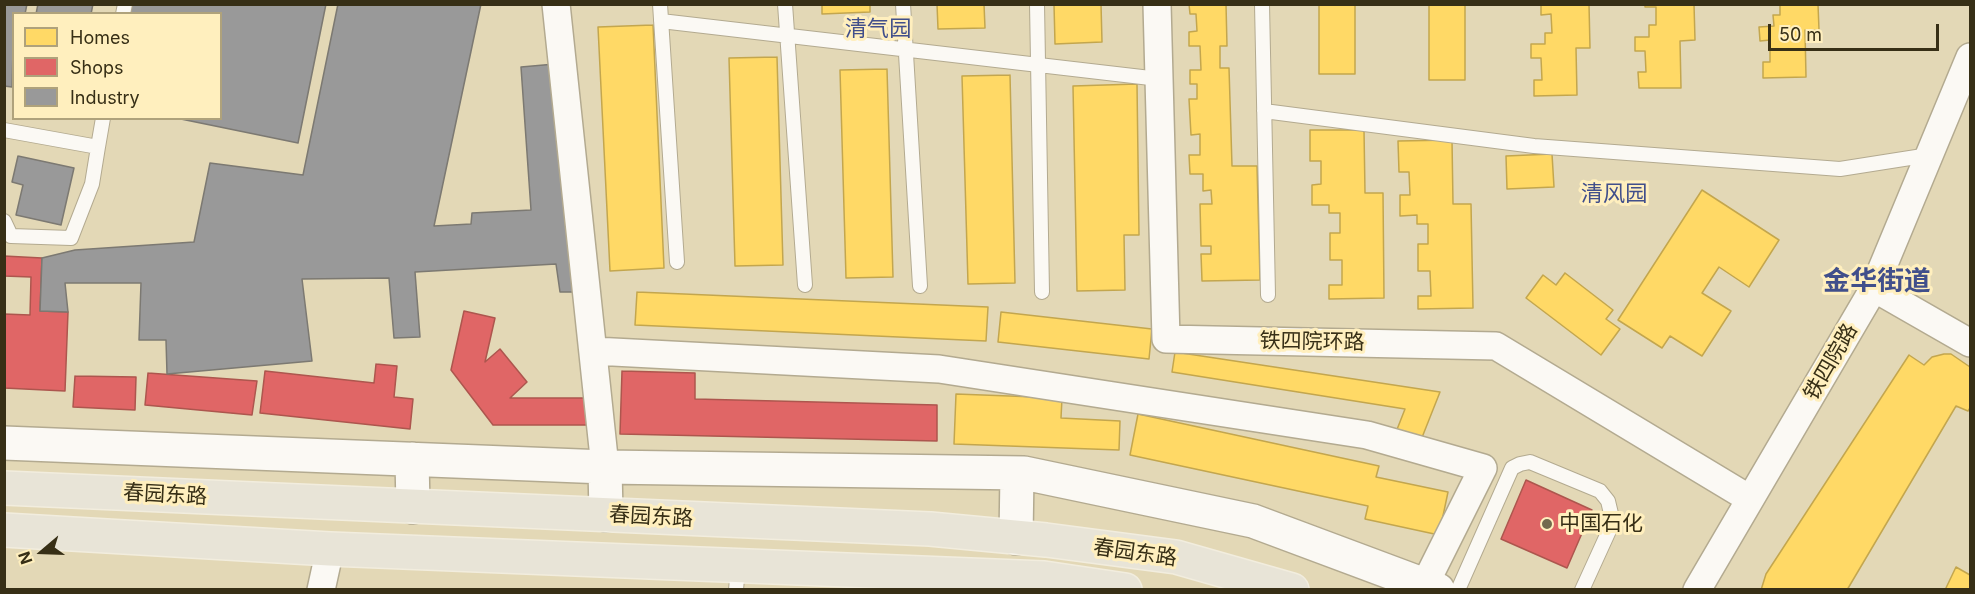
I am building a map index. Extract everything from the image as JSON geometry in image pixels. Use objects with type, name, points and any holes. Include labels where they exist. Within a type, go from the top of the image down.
[{"type":"main road","name":"春园东路","points":[[4,488],[930,529],[1176,557],[1292,590]]},
{"type":"main road","name":"春园东路","points":[[4,530],[330,549],[737,578],[1043,584],[1125,590]]},
{"type":"street","points":[[556,4],[594,351],[605,466],[606,515]]},
{"type":"street","name":"铁四院环路","points":[[1157,4],[1166,339],[1496,346],[1750,499]]},
{"type":"street","name":"铁四院路","points":[[1697,590],[1874,288],[1971,57]]},
{"type":"street","points":[[1874,288],[1971,343]]},
{"type":"street","points":[[4,443],[605,466],[1017,473],[1253,521],[1432,587],[1483,468],[1367,435],[939,369],[594,351]]},
{"type":"street","points":[[133,494],[134,448]]},
{"type":"street","points":[[412,459],[413,507]]},
{"type":"street","points":[[1016,538],[1017,473]]},
{"type":"street","points":[[321,590],[330,549]]},
{"type":"lane","points":[[660,4],[677,262]]},
{"type":"lane","points":[[785,4],[805,285]]},
{"type":"lane","points":[[903,4],[920,286]]},
{"type":"lane","points":[[1037,4],[1042,292]]},
{"type":"lane","points":[[1262,4],[1268,295]]},
{"type":"lane","points":[[661,21],[1159,79]]},
{"type":"lane","points":[[1264,111],[1534,146],[1840,169],[1929,155]]},
{"type":"lane","points":[[4,221],[10,236],[71,238],[92,184],[103,120]]},
{"type":"lane","points":[[4,130],[98,147]]},
{"type":"lane","points":[[1458,590],[1512,468],[1530,462],[1600,491],[1608,501],[1613,522],[1582,590]]},
{"type":"building: Homes","points":[[822,4],[870,4],[870,12],[822,14]]},
{"type":"building: Homes","points":[[937,4],[984,4],[985,28],[938,29]]},
{"type":"building: Homes","points":[[1054,4],[1101,4],[1102,42],[1055,44]]},
{"type":"building: Homes","points":[[1189,4],[1226,4],[1227,46],[1220,46],[1220,68],[1229,68],[1232,166],[1257,166],[1260,280],[1202,281],[1201,254],[1211,254],[1211,246],[1201,246],[1200,204],[1212,204],[1211,190],[1203,191],[1203,174],[1190,174],[1189,155],[1200,155],[1200,134],[1191,135],[1189,99],[1197,99],[1197,84],[1190,84],[1190,70],[1201,70],[1200,46],[1189,46],[1189,32],[1197,31],[1196,14],[1190,14]]},
{"type":"building: Homes","points":[[1319,4],[1355,4],[1355,74],[1319,74]]},
{"type":"building: Homes","points":[[1429,4],[1465,4],[1465,80],[1429,80]]},
{"type":"building: Homes","points":[[1541,4],[1589,4],[1590,48],[1576,48],[1577,95],[1534,96],[1534,80],[1542,80],[1541,58],[1531,58],[1531,44],[1545,44],[1545,33],[1552,33],[1551,14],[1541,15]]},
{"type":"building: Homes","points":[[1645,4],[1694,4],[1695,40],[1680,41],[1681,88],[1639,88],[1638,72],[1646,72],[1645,51],[1635,51],[1635,37],[1649,37],[1649,25],[1656,25],[1656,7],[1645,7]]},
{"type":"building: Homes","points":[[1780,4],[1818,4],[1819,30],[1805,30],[1806,77],[1763,78],[1763,62],[1770,62],[1770,40],[1760,41],[1759,27],[1774,26],[1773,15],[1780,15]]},
{"type":"building: Homes","points":[[653,25],[664,268],[610,271],[598,27]]},
{"type":"building: Homes","points":[[777,57],[783,265],[735,266],[729,58]]},
{"type":"building: Homes","points":[[887,69],[893,277],[846,278],[840,70]]},
{"type":"building: Homes","points":[[1010,75],[1015,283],[968,284],[962,76]]},
{"type":"building: Homes","points":[[1137,84],[1139,235],[1124,235],[1125,290],[1077,291],[1073,86]]},
{"type":"building: Homes","points":[[1310,130],[1364,130],[1365,193],[1383,193],[1384,298],[1329,299],[1329,285],[1342,285],[1342,260],[1330,260],[1330,233],[1340,233],[1340,213],[1329,213],[1329,205],[1312,205],[1312,185],[1321,184],[1321,161],[1310,161]]},
{"type":"building: Homes","points":[[1452,140],[1453,204],[1471,204],[1473,308],[1418,309],[1418,296],[1431,296],[1430,271],[1418,271],[1418,244],[1428,244],[1428,224],[1417,224],[1417,215],[1400,216],[1400,195],[1410,195],[1409,172],[1399,172],[1398,141]]},
{"type":"building: Homes","points":[[1552,154],[1554,187],[1507,189],[1506,156]]},
{"type":"building: Homes","points":[[1702,190],[1779,240],[1749,287],[1719,267],[1702,293],[1731,311],[1702,356],[1670,336],[1662,348],[1618,320]]},
{"type":"building: Homes","points":[[1565,273],[1613,310],[1606,319],[1620,329],[1601,355],[1526,298],[1543,275],[1556,285]]},
{"type":"building: Homes","points":[[637,292],[988,307],[986,341],[635,325]]},
{"type":"building: Homes","points":[[1001,312],[1152,329],[1149,359],[998,342]]},
{"type":"building: Homes","points":[[1175,352],[1440,392],[1421,440],[1396,432],[1405,409],[1172,372]]},
{"type":"building: Homes","points":[[1951,354],[1970,367],[1970,408],[1968,411],[1956,406],[1847,590],[1761,590],[1766,574],[1909,355],[1924,365],[1932,357]]},
{"type":"building: Homes","points":[[956,394],[1062,398],[1061,418],[1120,421],[1119,450],[954,444]]},
{"type":"building: Homes","points":[[1138,414],[1379,466],[1376,477],[1448,492],[1439,535],[1365,519],[1368,506],[1130,455]]},
{"type":"building: Homes","points":[[1956,567],[1970,575],[1970,590],[1945,590]]},
{"type":"building: Shops","points":[[4,256],[42,258],[40,311],[68,312],[65,391],[4,388],[4,314],[30,315],[31,277],[4,276]]},
{"type":"building: Shops","points":[[464,311],[495,318],[485,362],[500,349],[527,382],[510,398],[590,398],[590,425],[493,425],[451,370]]},
{"type":"building: Shops","points":[[376,364],[397,366],[394,397],[413,399],[410,429],[260,413],[265,371],[374,383]]},
{"type":"building: Shops","points":[[622,371],[695,373],[695,399],[937,405],[937,441],[620,434]]},
{"type":"building: Shops","points":[[148,373],[257,381],[252,415],[145,405]]},
{"type":"building: Shops","points":[[75,376],[136,377],[135,410],[73,407]]},
{"type":"building: Shops","name":"中国石化","points":[[1526,480],[1592,510],[1567,568],[1501,539]]},
{"type":"building: Industry","points":[[4,4],[27,4],[25,12],[12,12],[12,87],[4,86]]},
{"type":"building: Industry","points":[[38,4],[93,4],[91,12],[36,12]]},
{"type":"building: Industry","points":[[129,4],[326,4],[298,143],[186,120],[222,120],[222,12],[127,12]]},
{"type":"building: Industry","points":[[338,4],[481,4],[434,226],[471,224],[472,213],[531,210],[521,67],[555,64],[578,292],[560,292],[556,264],[415,272],[420,337],[394,338],[389,278],[302,279],[312,361],[167,374],[166,340],[139,340],[141,283],[65,283],[68,312],[40,311],[42,258],[75,250],[194,242],[210,163],[303,175]]},
{"type":"building: Industry","points":[[18,156],[74,168],[61,225],[16,215],[23,185],[12,182]]},
{"type":"place","name":"中国石化","points":[[1547,524]]},
{"type":"district","name":"清气园","points":[[878,29]]},
{"type":"district","name":"清风园","points":[[1614,194]]},
{"type":"district","name":"金华街道","points":[[1877,282]]}]
